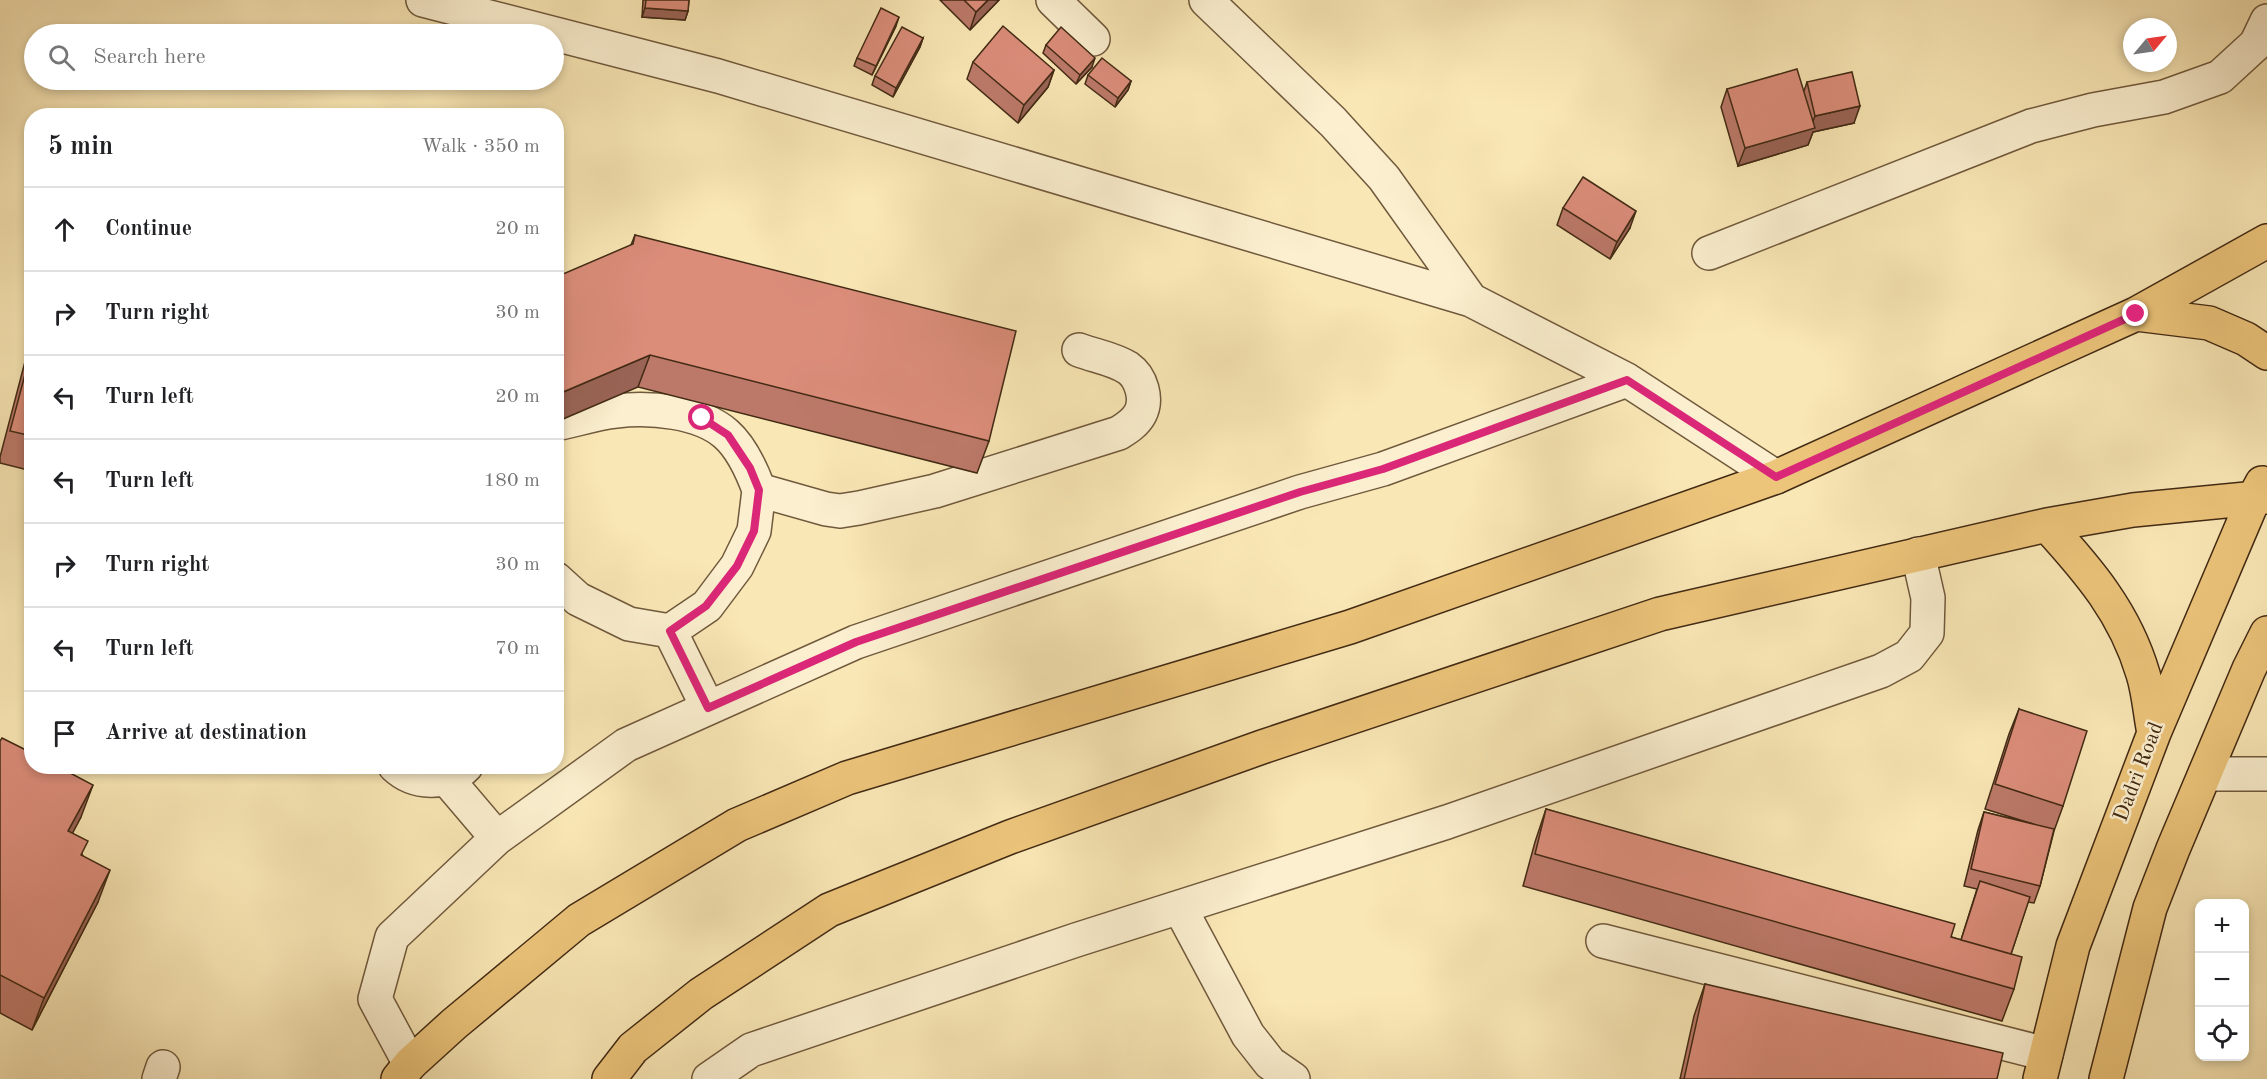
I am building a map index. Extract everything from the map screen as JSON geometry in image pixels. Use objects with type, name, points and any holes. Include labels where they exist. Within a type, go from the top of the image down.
[{"type":"main road","points":[[404,1071],[454,1024],[579,920],[737,825],[847,778],[1350,627],[1776,477],[2136,314],[2267,241]]},
{"type":"main road","points":[[2136,314],[2209,323],[2246,339],[2267,352]]},
{"type":"main road","points":[[609,1079],[633,1048],[701,994],[829,910],[999,842],[1262,747],[1660,614],[2047,525],[2262,490]]},
{"type":"main road","name":"Dadri Road","points":[[2043,1067],[2073,946],[2154,733],[2262,490]]},
{"type":"main road","points":[[2047,525],[2092,575],[2126,629],[2144,676],[2154,733]]},
{"type":"main road","points":[[2106,1079],[2150,908],[2173,849],[2267,633]]},
{"type":"street","points":[[423,0],[516,24]]},
{"type":"street","points":[[1053,0],[1092,39]]},
{"type":"street","points":[[1206,0],[1333,122],[1384,178],[1471,300]]},
{"type":"street","points":[[1709,253],[2031,126],[2093,110],[2164,97],[2220,77],[2256,44],[2267,21]]},
{"type":"street","points":[[564,36],[718,76],[1471,300],[1627,380],[1776,477]]},
{"type":"street","points":[[759,490],[826,509],[840,511],[859,508],[935,491],[1119,433],[1132,424],[1143,406],[1142,388],[1137,377],[1130,369],[1119,363],[1079,350]]},
{"type":"street","points":[[404,1071],[375,999],[392,937],[496,837],[626,745],[856,642],[1300,492],[1383,469],[1627,380]]},
{"type":"street","points":[[564,422],[616,411],[659,411],[702,418],[728,435],[750,468],[759,490],[754,531],[737,566],[706,606],[670,631],[629,624],[578,599],[564,586]]},
{"type":"street","points":[[710,1079],[751,1050],[1076,940],[1447,822],[1881,671],[1909,656],[1927,633],[1928,598],[1918,554]]},
{"type":"street","points":[[670,631],[708,708]]},
{"type":"street","points":[[406,774],[411,778],[429,781],[450,774]]},
{"type":"street","points":[[457,774],[496,837]]},
{"type":"street","points":[[2205,774],[2267,774]]},
{"type":"street","points":[[1180,908],[1248,1035],[1270,1063],[1293,1079]]},
{"type":"street","points":[[1603,941],[2043,1067]]},
{"type":"building","points":[[646,0],[689,0],[688,11],[645,8]]},
{"type":"building","points":[[964,0],[988,0],[976,12]]},
{"type":"building","points":[[881,8],[899,17],[876,66],[857,58]]},
{"type":"building","points":[[1003,26],[1054,70],[1024,105],[973,62]]},
{"type":"building","points":[[902,27],[923,38],[896,88],[875,76]]},
{"type":"building","points":[[1061,27],[1095,58],[1080,75],[1046,45]]},
{"type":"building","points":[[1102,58],[1131,81],[1118,98],[1088,75]]},
{"type":"building","points":[[1797,69],[1815,128],[1745,148],[1727,89]]},
{"type":"building","points":[[1852,72],[1860,106],[1815,116],[1807,82]]},
{"type":"building","points":[[1583,177],[1636,211],[1617,242],[1563,208]]},
{"type":"building","points":[[635,235],[1016,331],[989,441],[650,355],[564,392],[564,274],[633,244]]},
{"type":"building","points":[[24,378],[24,434],[10,431]]},
{"type":"building","points":[[2019,709],[2087,731],[2063,806],[1995,784]]},
{"type":"building","points":[[2,738],[24,749],[24,774],[72,774],[93,785],[68,831],[88,841],[81,855],[110,870],[44,998],[0,975],[0,741]]},
{"type":"building","points":[[1546,809],[1955,924],[1951,937],[2022,957],[2014,989],[1535,854]]},
{"type":"building","points":[[1984,812],[2054,829],[2040,886],[1971,869]]},
{"type":"building","points":[[1980,881],[2030,897],[2011,954],[1961,940]]},
{"type":"building","points":[[1705,984],[2003,1053],[1997,1079],[1684,1079]]},
{"type":"route","points":[[702,418],[728,435],[750,468],[759,490],[754,531],[737,566],[706,606],[670,631],[708,708],[856,642],[1300,492],[1383,469],[1627,380],[1776,477],[2136,314]]}]
